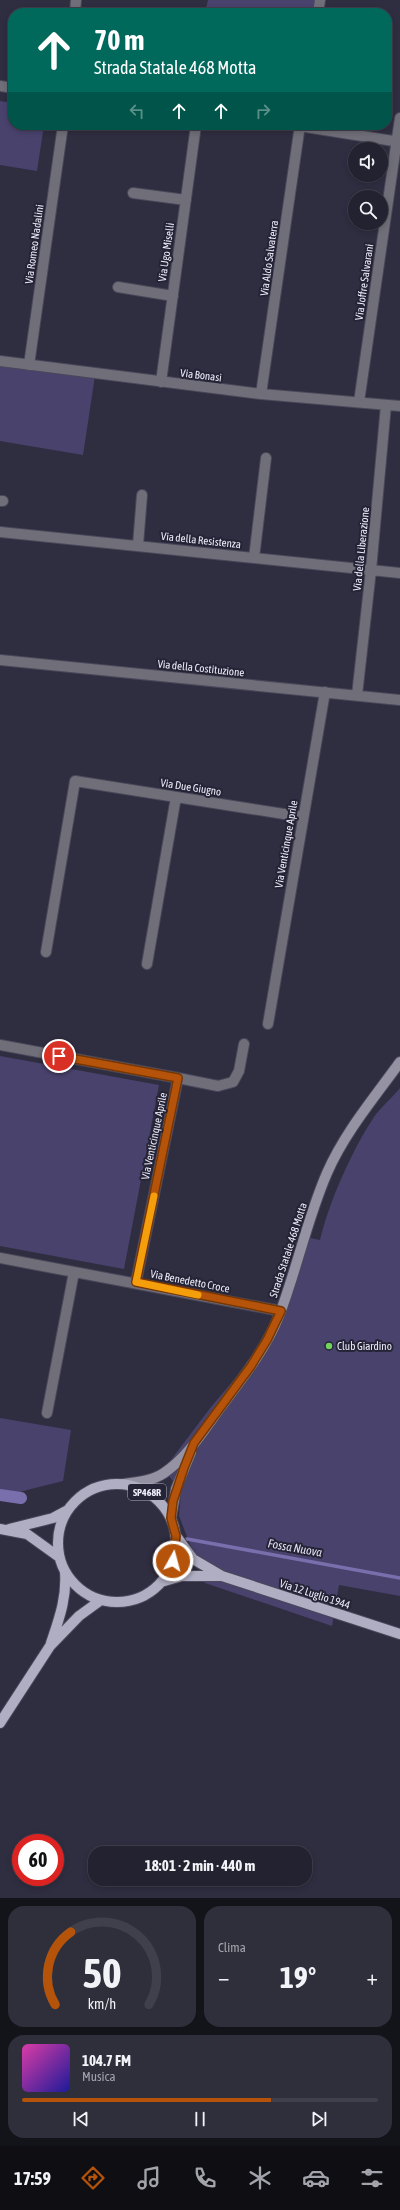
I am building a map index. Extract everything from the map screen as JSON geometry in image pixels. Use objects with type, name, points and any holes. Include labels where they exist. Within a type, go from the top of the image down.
[{"type":"main road","name":"Strada Statale 468 Motta","points":[[194,1443],[251,1366],[267,1340],[281,1311],[318,1195],[334,1159],[351,1129],[400,1062]]},
{"type":"main road","points":[[123,1484],[146,1481],[162,1474],[178,1462],[194,1443]]},
{"type":"main road","points":[[171,1518],[176,1489],[194,1443]]},
{"type":"main road","name":"SP468R","points":[[123,1484],[138,1488],[152,1495],[163,1506],[171,1518],[176,1536],[173,1561],[161,1582],[149,1593],[134,1600],[118,1602],[101,1600],[87,1594],[74,1584],[65,1572],[59,1557],[58,1541],[60,1530],[68,1510],[78,1498],[92,1490],[107,1485],[123,1484]]},
{"type":"main road","points":[[2,1529],[47,1520],[68,1510]]},
{"type":"main road","points":[[2,1529],[27,1534],[59,1557]]},
{"type":"main road","points":[[176,1536],[193,1559],[222,1576]]},
{"type":"main road","name":"SP468R","points":[[50,1646],[64,1604],[66,1587],[65,1572]]},
{"type":"main road","points":[[161,1582],[182,1576],[222,1576]]},
{"type":"main road","name":"Via 12 Luglio 1944","points":[[222,1576],[400,1634]]},
{"type":"main road","name":"SP468R","points":[[0,1723],[50,1646],[78,1616],[101,1600]]},
{"type":"street","name":"Via Joffre Salvarani","points":[[359,402],[398,142],[400,118]]},
{"type":"street","name":"Via Romeo Nadalini","points":[[29,365],[62,130]]},
{"type":"street","name":"Via Ugo Miselli","points":[[160,382],[195,130]]},
{"type":"street","name":"Via Aldo Salvaterra","points":[[261,394],[297,130]]},
{"type":"street","points":[[327,130],[398,142]]},
{"type":"street","points":[[133,193],[186,200]]},
{"type":"street","points":[[118,287],[172,296]]},
{"type":"street","name":"Via Bonasi","points":[[0,362],[261,394],[400,406]]},
{"type":"street","name":"Via della Liberazione","points":[[357,695],[371,570],[386,405]]},
{"type":"street","points":[[254,558],[266,458]]},
{"type":"street","points":[[138,545],[142,495]]},
{"type":"street","name":"Via della Resistenza","points":[[0,532],[400,573]]},
{"type":"street","name":"Via della Costituzione","points":[[0,660],[400,700]]},
{"type":"street","name":"Via Venticinque Aprile","points":[[268,1024],[325,692]]},
{"type":"street","name":"Via Due Giugno","points":[[46,952],[76,781],[303,817]]},
{"type":"street","points":[[147,964],[176,797]]},
{"type":"street","points":[[0,1045],[218,1086],[233,1082],[239,1071],[244,1044]]},
{"type":"street","name":"Via Venticinque Aprile","points":[[136,1282],[178,1078]]},
{"type":"street","name":"Via Benedetto Croce","points":[[0,1258],[136,1282],[281,1311]]},
{"type":"street","points":[[47,1413],[74,1272]]},
{"type":"shaded area","points":[[208,0],[318,0],[317,8],[206,8]]},
{"type":"shaded area","points":[[0,101],[8,102],[8,130],[43,130],[37,171],[0,165]]},
{"type":"shaded area","points":[[0,364],[95,376],[83,455],[0,441]]},
{"type":"shaded area","points":[[0,1056],[159,1085],[124,1269],[0,1246]]},
{"type":"shaded area","name":"Club Giardino","points":[[400,1088],[400,1596],[339,1585],[332,1626],[205,1583],[179,1516],[181,1492],[164,1469],[211,1407],[248,1363],[269,1330],[289,1281],[300,1236],[320,1240],[335,1193],[350,1160],[374,1117]]},
{"type":"shaded area","points":[[0,1418],[71,1430],[63,1481],[19,1492],[0,1489]]},
{"type":"waterway","points":[[0,1495],[21,1498]]},
{"type":"waterway","name":"Fossa Nuova","points":[[187,1539],[400,1578]]},
{"type":"slow traffic","points":[[154,1196],[136,1282],[198,1295]]},
{"type":"place","name":"Club Giardino","points":[[329,1346]]},
{"type":"route","points":[[59,1056],[178,1078],[136,1282],[281,1311],[267,1340],[251,1366],[194,1443],[176,1489],[173,1501],[171,1518],[176,1536],[176,1549],[173,1561]]}]
